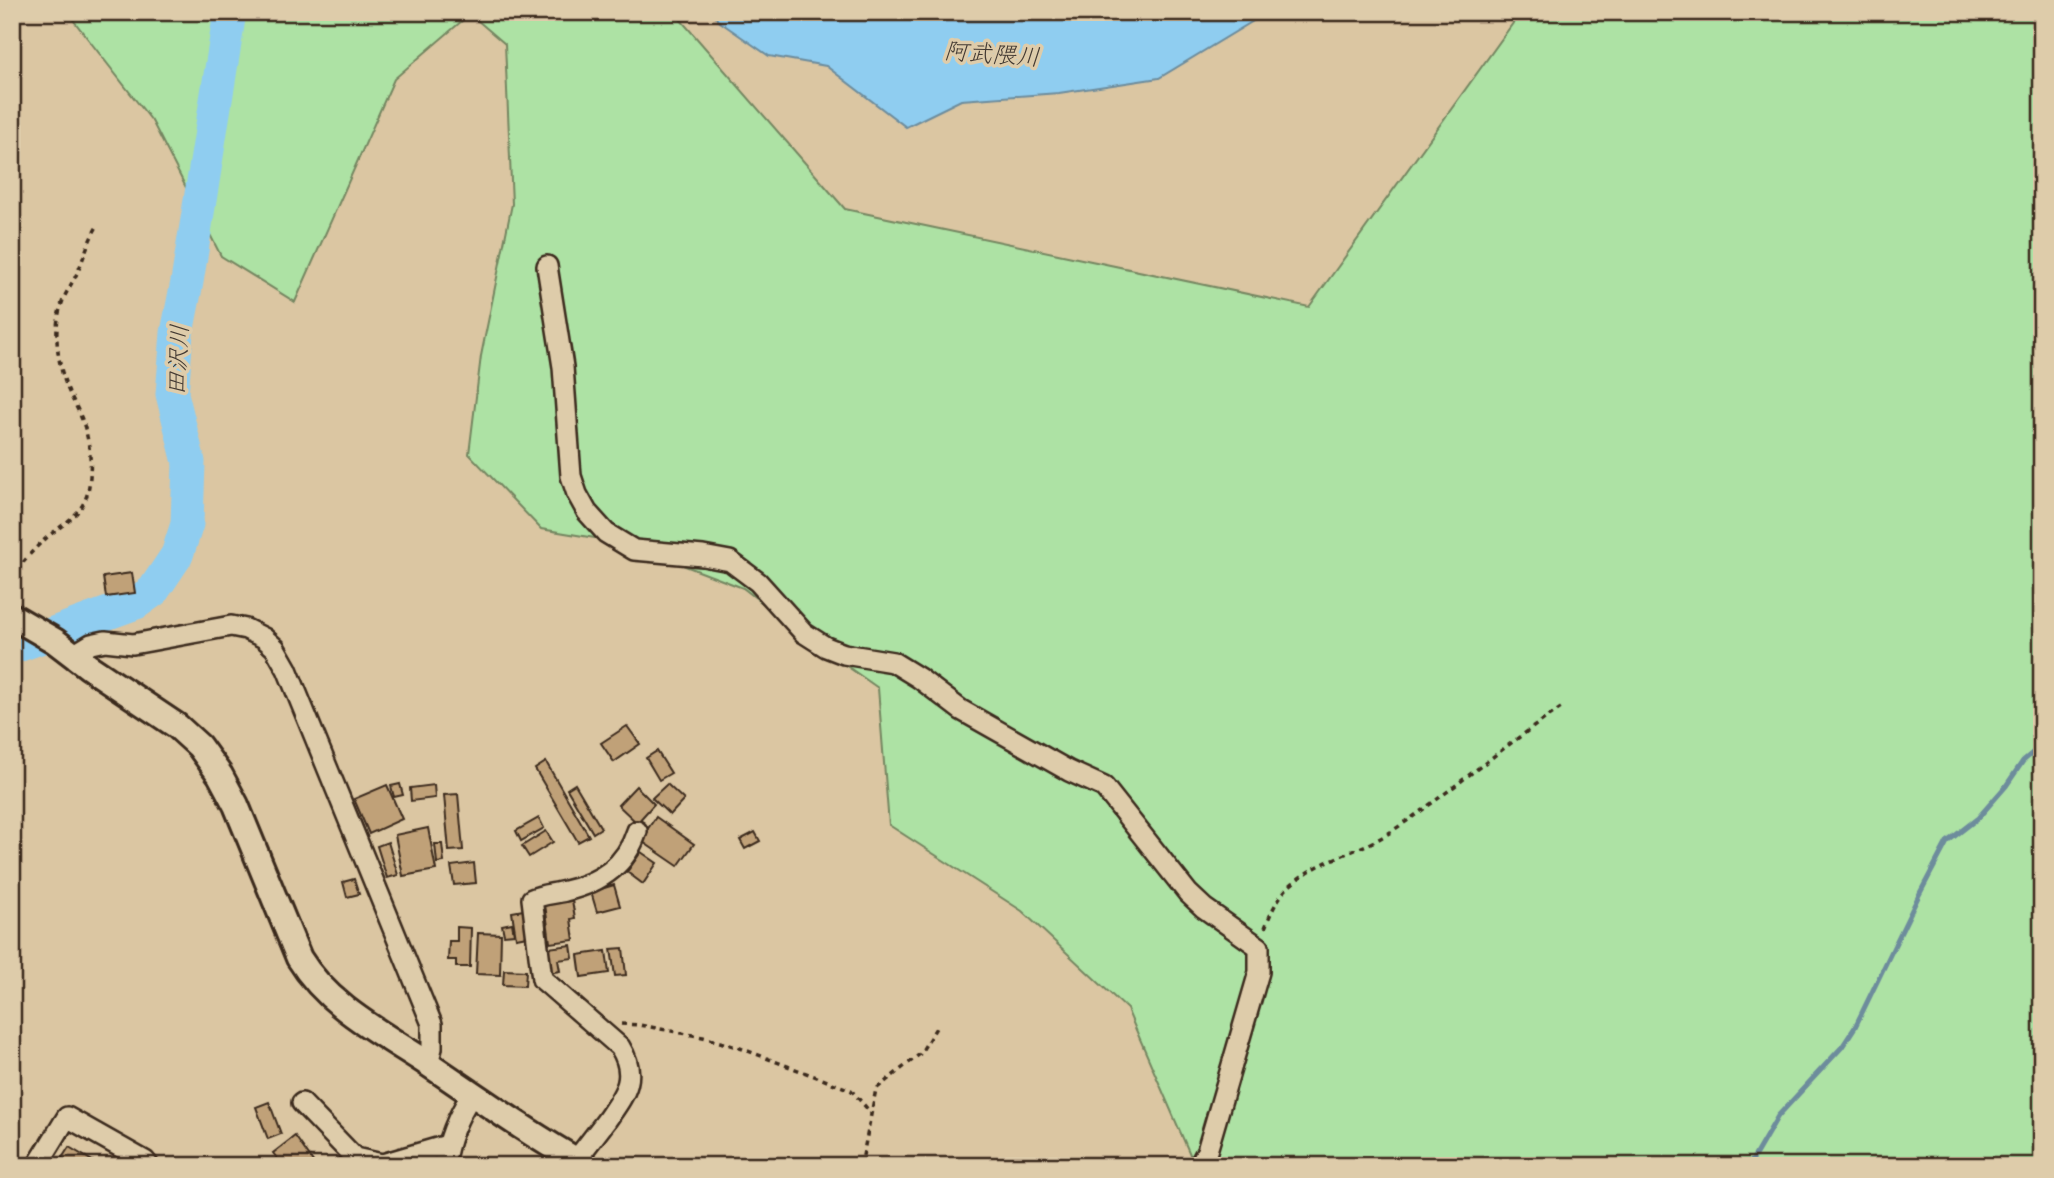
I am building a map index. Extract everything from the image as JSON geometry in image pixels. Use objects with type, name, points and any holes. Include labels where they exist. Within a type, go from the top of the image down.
[{"type":"street","points":[[547,266],[563,367],[571,476],[587,512],[606,533],[634,550],[730,561],[758,582],[804,633],[826,647],[844,654],[893,662],[961,710],[1069,771],[1104,787],[1188,893],[1204,908],[1259,947],[1259,972],[1207,1151],[1199,1166]]},
{"type":"street","points":[[12,616],[64,648],[177,726],[199,746],[220,775],[236,805],[307,972],[332,1000],[581,1163],[624,1095],[629,1080],[627,1058],[620,1047],[542,979],[532,899],[594,883],[610,874],[622,862],[637,831]]},
{"type":"street","points":[[64,648],[105,642],[133,644],[231,626],[255,633],[275,648],[288,669],[432,1024],[432,1048],[428,1064]]},
{"type":"street","points":[[444,1166],[447,1145],[472,1094]]},
{"type":"street","points":[[302,1103],[355,1158],[365,1162],[382,1164],[447,1145]]},
{"type":"street","points":[[37,1166],[67,1117],[145,1161],[149,1166]]},
{"type":"path","points":[[12,579],[36,548],[74,517],[88,492],[89,445],[82,419],[65,383],[57,336],[58,317],[89,240],[98,225]]},
{"type":"path","points":[[1259,947],[1274,908],[1292,883],[1329,861],[1374,842],[1392,831],[1450,790],[1519,735],[1561,708]]},
{"type":"path","points":[[596,1027],[612,1023],[640,1025],[703,1037],[740,1048],[850,1090],[871,1113]]},
{"type":"path","points":[[861,1166],[876,1089],[920,1054],[937,1026]]},
{"type":"green space","points":[[67,12],[674,12],[845,209],[1309,307],[1521,12],[2042,12],[2042,1166],[1195,1166],[1127,1009],[1022,911],[889,825],[878,688],[811,641],[743,588],[625,543],[541,529],[469,454],[481,356],[512,204],[505,44],[470,14],[394,79],[295,302],[221,256],[152,121]]},
{"type":"water","name":"阿武隈川","points":[[715,12],[1268,12],[1159,78],[1059,93],[961,100],[906,127],[826,66],[769,56],[717,20]]},
{"type":"building","points":[[132,573],[135,593],[106,597],[103,577]]},
{"type":"building","points":[[627,726],[640,744],[614,762],[601,743]]},
{"type":"building","points":[[657,751],[671,773],[659,780],[646,758]]},
{"type":"building","points":[[546,762],[589,836],[578,842],[535,769]]},
{"type":"building","points":[[400,784],[403,795],[394,797],[391,786]]},
{"type":"building","points":[[575,784],[601,828],[593,833],[567,789]]},
{"type":"building","points":[[667,784],[684,800],[670,815],[652,798]]},
{"type":"building","points":[[387,785],[402,819],[369,834],[354,799]]},
{"type":"building","points":[[434,785],[435,798],[411,801],[410,788]]},
{"type":"building","points":[[636,786],[654,804],[637,823],[618,805]]},
{"type":"building","points":[[458,794],[463,850],[449,851],[444,795]]},
{"type":"building","points":[[656,817],[694,844],[678,866],[640,840]]},
{"type":"building","points":[[539,818],[544,828],[521,841],[516,831]]},
{"type":"building","points":[[428,828],[436,870],[403,876],[395,835]]},
{"type":"building","points":[[546,831],[553,842],[529,857],[522,846]]},
{"type":"building","points":[[755,832],[760,841],[745,849],[740,840]]},
{"type":"building","points":[[388,842],[398,875],[387,878],[377,846]]},
{"type":"building","points":[[435,844],[442,844],[444,862],[437,863]]},
{"type":"building","points":[[641,852],[657,863],[643,884],[627,872]]},
{"type":"building","points":[[474,863],[476,883],[454,885],[451,866]]},
{"type":"building","points":[[354,879],[359,894],[347,897],[343,882]]},
{"type":"building","points":[[614,885],[620,906],[597,912],[591,892]]},
{"type":"building","points":[[572,900],[574,940],[550,943],[545,904]]},
{"type":"building","points":[[529,909],[533,935],[516,938],[512,912]]},
{"type":"building","points":[[512,923],[514,934],[504,935],[502,925]]},
{"type":"building","points":[[457,927],[471,928],[470,967],[456,967],[456,960],[448,960],[449,941],[457,941]]},
{"type":"building","points":[[478,933],[501,934],[500,975],[476,974]]},
{"type":"building","points":[[571,945],[573,958],[558,960],[560,971],[543,974],[540,949]]},
{"type":"building","points":[[623,948],[626,975],[615,976],[611,949]]},
{"type":"building","points":[[606,951],[609,973],[581,977],[578,955]]},
{"type":"building","points":[[504,970],[526,971],[525,986],[503,985]]},
{"type":"building","points":[[269,1102],[281,1134],[268,1139],[256,1107]]},
{"type":"building","points":[[295,1136],[316,1166],[283,1166],[273,1153]]},
{"type":"building","points":[[69,1147],[94,1162],[92,1166],[57,1166]]},
{"type":"waterway","name":"田沢川","points":[[12,648],[136,603],[153,591],[177,555],[187,524],[189,462],[172,394],[177,333],[230,12]]},
{"type":"waterway","points":[[1749,1166],[1778,1116],[1842,1047],[1855,1027],[1947,842],[1978,818],[2006,786],[2023,761],[2042,745]]}]
